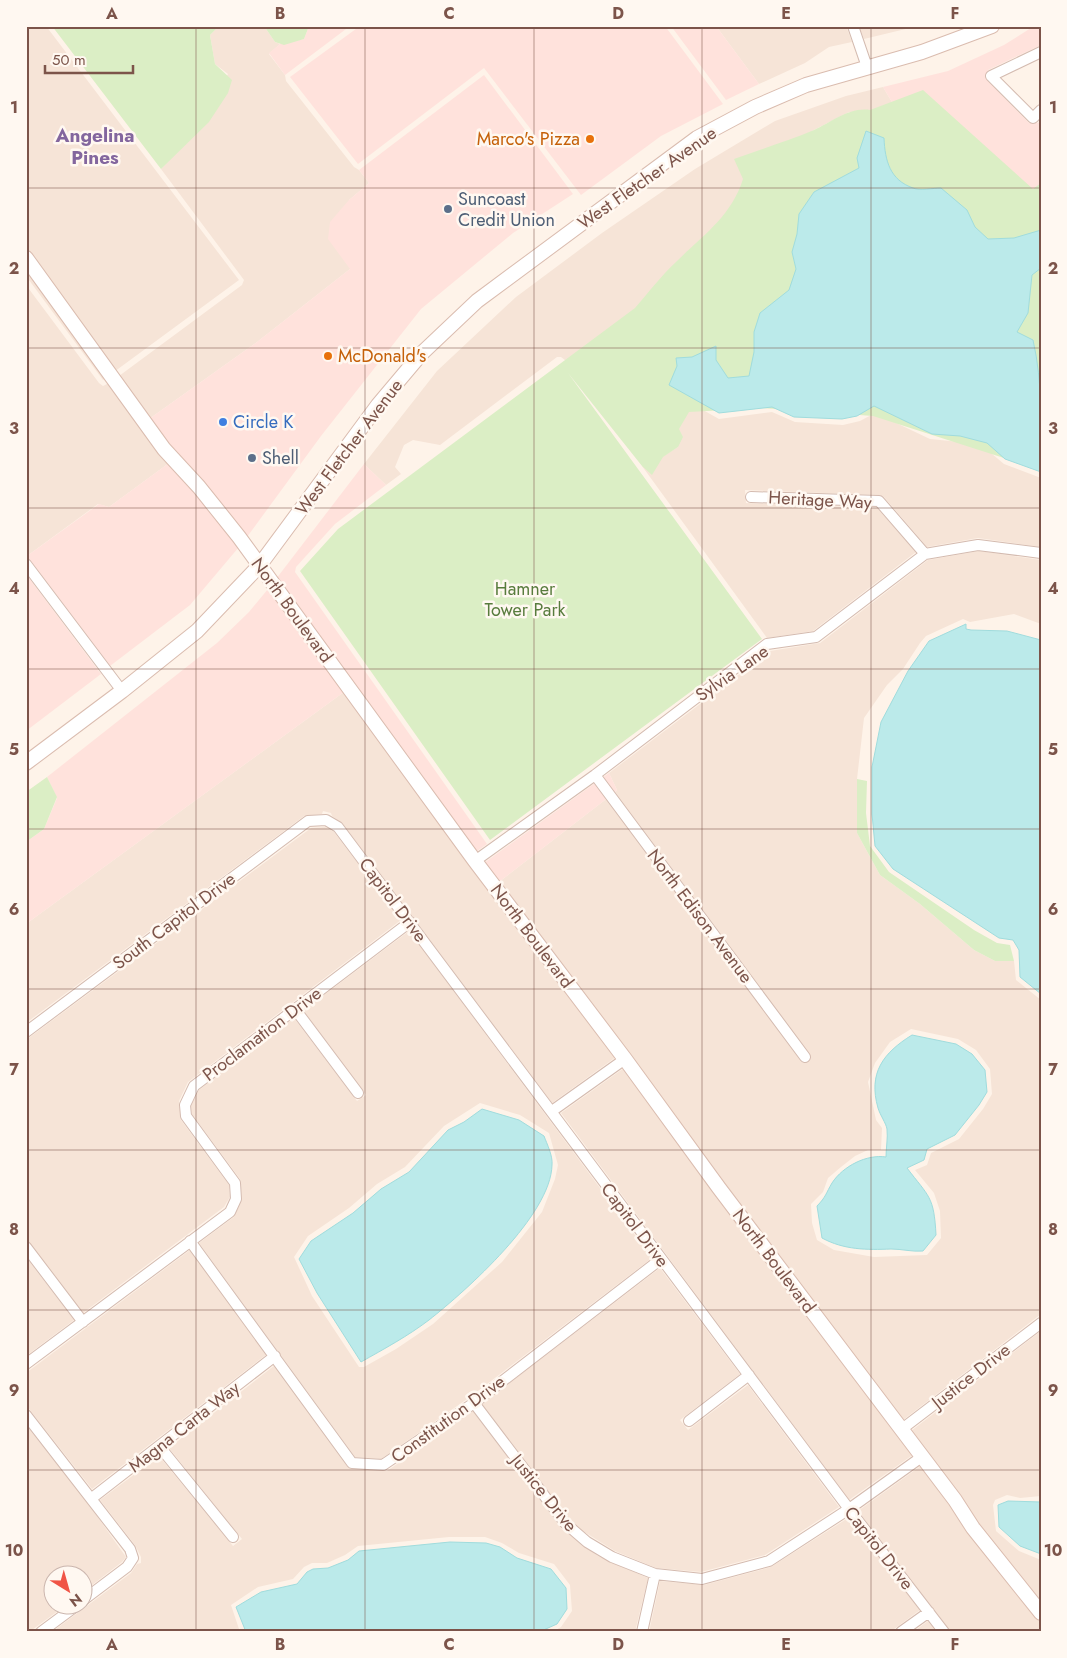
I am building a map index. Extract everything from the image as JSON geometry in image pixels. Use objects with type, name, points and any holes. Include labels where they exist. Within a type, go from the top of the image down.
[{"type":"street","points":[[853,26],[867,67]]},
{"type":"street","name":"West Fletcher Avenue","points":[[26,763],[122,691],[197,631],[259,566],[378,405],[421,354],[477,301],[697,138],[755,107],[806,85],[922,52],[978,33],[992,26]]},
{"type":"street","points":[[1041,52],[991,76],[1033,118],[1041,110]]},
{"type":"street","name":"North Boulevard","points":[[26,258],[164,449],[199,487],[240,537],[259,566],[475,861],[625,1059],[719,1188],[956,1500],[973,1528],[1041,1612]]},
{"type":"street","name":"Heritage Way","points":[[751,496],[879,502],[925,554]]},
{"type":"street","name":"Sylvia Lane","points":[[475,861],[595,775],[767,644],[816,637],[925,554],[978,545],[1041,553]]},
{"type":"street","points":[[26,564],[122,691]]},
{"type":"street","name":"North Edison Avenue","points":[[595,775],[805,1057]]},
{"type":"street","name":"Capitol Drive","points":[[326,820],[338,827],[848,1509],[944,1632]]},
{"type":"street","name":"South Capitol Drive","points":[[26,1032],[308,822],[326,820]]},
{"type":"street","name":"Proclamation Drive","points":[[26,1364],[230,1212],[236,1198],[235,1183],[186,1116],[185,1105],[194,1086],[410,922]]},
{"type":"street","points":[[294,1009],[358,1093]]},
{"type":"street","points":[[552,1112],[625,1059]]},
{"type":"street","name":"Constitution Drive","points":[[190,1241],[352,1463],[383,1466],[474,1402],[661,1259]]},
{"type":"street","points":[[26,1248],[83,1322]]},
{"type":"street","name":"Justice Drive","points":[[902,1429],[1041,1323]]},
{"type":"street","name":"Magna Carta Way","points":[[92,1498],[275,1356]]},
{"type":"street","points":[[689,1421],[749,1376]]},
{"type":"street","name":"Justice Drive","points":[[474,1402],[565,1523],[587,1542],[612,1557],[655,1574],[702,1578],[769,1561],[848,1509],[923,1456]]},
{"type":"street","points":[[26,1415],[130,1549],[133,1558],[127,1567],[92,1593]]},
{"type":"street","points":[[160,1447],[233,1537]]},
{"type":"street","points":[[642,1632],[655,1574]]},
{"type":"street","points":[[901,1632],[929,1612]]},
{"type":"street","points":[[40,1632],[62,1616]]},
{"type":"shaded area","points":[[26,26],[46,26],[239,280],[103,380],[26,276]]},
{"type":"shaded area","points":[[219,26],[264,26],[275,42],[280,44],[269,54],[285,75],[286,81],[354,167],[359,170],[369,183],[349,200],[350,269],[257,342],[149,419],[119,376],[242,285],[244,280],[161,169],[184,144],[228,74],[215,64],[210,35]]},
{"type":"shaded area","points":[[309,26],[350,26],[285,75],[269,53],[280,44],[304,39]]},
{"type":"shaded area","points":[[360,26],[665,26],[723,104],[661,136],[581,195],[484,68],[358,164],[290,77]]},
{"type":"shaded area","points":[[671,26],[716,26],[759,84],[726,100]]},
{"type":"shaded area","points":[[716,26],[846,26],[852,42],[829,47],[805,63],[759,84]]},
{"type":"shaded area","points":[[859,26],[918,26],[864,39]]},
{"type":"shaded area","points":[[1034,26],[1041,26],[1041,45],[988,70],[987,80],[1029,123],[1038,123],[1041,120],[1041,190],[1021,190],[899,114],[883,87],[948,71],[1004,45]]},
{"type":"shaded area","points":[[484,75],[573,194],[513,233],[421,309],[321,436],[247,537],[168,445],[149,419],[257,342],[350,269],[328,239],[330,222],[349,200],[369,183],[359,170]]},
{"type":"shaded area","points":[[883,87],[899,114],[849,112],[812,131],[694,405],[719,419],[772,412],[795,422],[843,425],[860,421],[875,413],[930,439],[960,442],[985,448],[1004,464],[1041,478],[1041,547],[978,538],[927,547],[884,497],[879,495],[745,490],[746,503],[877,508],[916,552],[813,631],[767,638],[642,466],[651,464],[678,447],[561,357],[557,357],[440,445],[413,440],[404,445],[395,467],[401,474],[386,485],[364,464],[437,371],[516,297],[602,233],[695,169],[775,121],[846,96]]},
{"type":"shaded area","points":[[26,285],[99,383],[103,386],[109,383],[169,463],[109,507],[98,504],[27,556]]},
{"type":"shaded area","points":[[169,463],[195,491],[239,547],[190,605],[110,666],[27,556],[99,504],[109,507]]},
{"type":"shaded area","points":[[364,464],[386,485],[335,524],[296,567],[295,572],[487,844],[476,852],[276,579]]},
{"type":"shaded area","points":[[979,551],[1041,560],[1041,624],[1014,614],[970,622],[963,619],[926,636],[903,669],[887,685],[864,718],[857,779],[857,833],[880,875],[920,904],[974,950],[995,961],[1014,961],[1016,980],[1041,1000],[1041,1314],[903,1420],[724,1185],[499,882],[614,793],[617,790],[609,773],[770,651],[820,643],[928,560]],"holes":[[[911,1029],[958,1039],[976,1050],[990,1069],[992,1094],[983,1109],[959,1139],[931,1153],[927,1165],[915,1170],[934,1193],[940,1211],[941,1238],[927,1255],[874,1257],[834,1250],[817,1240],[812,1223],[811,1204],[823,1192],[828,1178],[855,1156],[868,1150],[881,1150],[882,1128],[876,1120],[868,1082],[875,1063],[890,1042]]]},
{"type":"shaded area","points":[[26,574],[101,674],[26,731]]},
{"type":"shaded area","points":[[268,589],[344,692],[26,924],[26,842],[44,829],[57,798],[47,777],[217,643],[249,612]]},
{"type":"shaded area","points":[[344,692],[616,1057],[552,1103],[343,824],[332,816],[331,813],[323,811],[322,814],[304,816],[26,1023],[26,924]]},
{"type":"shaded area","points":[[609,773],[617,790],[614,793],[499,882],[484,863]]},
{"type":"shaded area","points":[[325,827],[334,832],[401,920],[188,1082],[179,1101],[181,1120],[229,1185],[230,1197],[224,1207],[83,1313],[26,1238],[26,1040],[311,828]]},
{"type":"shaded area","points":[[409,931],[652,1258],[470,1397],[381,1459],[355,1457],[199,1243],[234,1217],[242,1199],[240,1179],[192,1114],[191,1106],[199,1090],[294,1018],[357,1101],[366,1095],[303,1011]],"holes":[[[480,1103],[520,1115],[549,1133],[558,1165],[555,1179],[542,1212],[502,1262],[433,1324],[396,1349],[364,1367],[359,1367],[312,1296],[294,1257],[308,1236],[349,1208],[377,1184],[405,1167],[444,1126]]]},
{"type":"shaded area","points":[[624,1068],[914,1454],[849,1500],[561,1113]]},
{"type":"shaded area","points":[[190,1250],[267,1354],[92,1489],[26,1405],[26,1373]]},
{"type":"shaded area","points":[[26,1257],[74,1320],[26,1356]]},
{"type":"shaded area","points":[[660,1268],[740,1374],[680,1420],[688,1430],[748,1385],[839,1507],[765,1555],[701,1572],[656,1568],[615,1551],[578,1528],[562,1511],[482,1404]]},
{"type":"shaded area","points":[[1041,1331],[1041,1496],[1020,1498],[1007,1495],[995,1500],[993,1505],[996,1531],[1019,1551],[1041,1560],[1041,1603],[978,1524],[911,1431]]},
{"type":"shaded area","points":[[275,1365],[347,1466],[352,1469],[387,1471],[473,1411],[561,1528],[598,1556],[648,1578],[635,1632],[552,1632],[561,1627],[572,1611],[570,1585],[554,1564],[519,1553],[502,1543],[485,1537],[449,1537],[358,1546],[345,1555],[327,1563],[312,1563],[304,1567],[293,1579],[258,1587],[231,1605],[240,1632],[52,1632],[73,1616],[92,1616],[92,1602],[131,1573],[137,1564],[141,1563],[141,1557],[135,1545],[100,1500],[159,1456],[233,1546],[242,1539],[169,1448]]},
{"type":"shaded area","points":[[26,1425],[87,1502],[126,1557],[92,1585],[92,1566],[42,1566],[42,1616],[51,1616],[29,1632],[26,1632]]},
{"type":"shaded area","points":[[922,1465],[968,1531],[1041,1622],[1041,1632],[951,1632],[858,1511]]},
{"type":"shaded area","points":[[848,1518],[920,1610],[890,1632],[649,1632],[660,1581],[704,1585],[771,1567]]},
{"type":"shaded area","points":[[928,1621],[936,1632],[913,1632]]},
{"type":"green space","points":[[52,26],[219,26],[210,35],[215,64],[232,80],[228,93],[209,122],[161,169]]},
{"type":"green space","points":[[264,26],[309,26],[304,39],[284,45],[275,42]]},
{"type":"green space","name":"Hamner Tower Park","points":[[923,90],[1033,189],[1041,183],[1041,470],[873,416],[762,408],[689,412],[679,429],[683,437],[678,447],[663,457],[652,475],[642,466],[568,373],[762,639],[490,840],[300,571],[338,529],[635,308],[660,278],[724,215],[738,192],[743,179],[734,159],[814,130],[848,113],[870,110]]},
{"type":"green space","points":[[47,777],[57,797],[44,829],[26,842],[26,792]]},
{"type":"green space","points":[[857,779],[867,781],[866,813],[870,846],[889,872],[974,930],[997,943],[1010,945],[1014,961],[995,961],[974,950],[920,904],[880,875],[857,833]]},
{"type":"water","points":[[866,131],[884,138],[890,169],[899,180],[916,189],[941,188],[967,210],[975,227],[988,239],[1014,238],[1041,230],[1041,268],[1032,275],[1028,313],[1017,332],[1033,340],[1036,356],[1041,406],[1041,472],[1005,459],[987,443],[960,436],[932,434],[874,406],[857,416],[842,419],[794,417],[772,407],[719,413],[669,385],[677,366],[676,358],[692,357],[716,346],[716,360],[728,378],[749,376],[754,352],[754,332],[760,313],[789,290],[796,269],[792,252],[797,234],[799,214],[814,192],[859,168],[857,158]]},
{"type":"water","points":[[966,624],[966,629],[1007,631],[1041,640],[1041,994],[1020,977],[1019,950],[1013,940],[999,938],[893,869],[875,846],[872,814],[872,767],[881,722],[908,671],[929,641]]},
{"type":"water","points":[[912,1035],[956,1044],[972,1054],[985,1070],[987,1092],[979,1105],[955,1135],[927,1149],[924,1160],[907,1168],[932,1204],[936,1235],[923,1251],[856,1248],[830,1242],[822,1238],[817,1206],[842,1171],[863,1159],[886,1157],[887,1129],[875,1096],[877,1074],[880,1065],[893,1049]]},
{"type":"water","points":[[482,1109],[519,1120],[544,1136],[550,1150],[552,1165],[548,1185],[538,1206],[523,1228],[504,1250],[445,1307],[421,1326],[361,1362],[317,1293],[299,1259],[311,1241],[353,1213],[381,1189],[409,1172],[448,1130],[464,1122]]},
{"type":"water","points":[[1008,1501],[1041,1502],[1041,1554],[1020,1546],[999,1527],[998,1505]]},
{"type":"water","points":[[450,1542],[486,1543],[500,1547],[517,1558],[551,1569],[566,1588],[567,1609],[557,1624],[539,1632],[246,1632],[236,1607],[261,1592],[297,1584],[307,1572],[313,1569],[328,1568],[348,1560],[359,1551]]},
{"type":"place","name":"Marco's Pizza","points":[[590,139]]},
{"type":"place","name":"Suncoast Credit Union","points":[[448,209]]},
{"type":"place","name":"McDonald's","points":[[328,356]]},
{"type":"place","name":"Circle K","points":[[223,422]]},
{"type":"place","name":"Shell","points":[[252,458]]},
{"type":"district","name":"Angelina Pines","points":[[95,146]]}]
